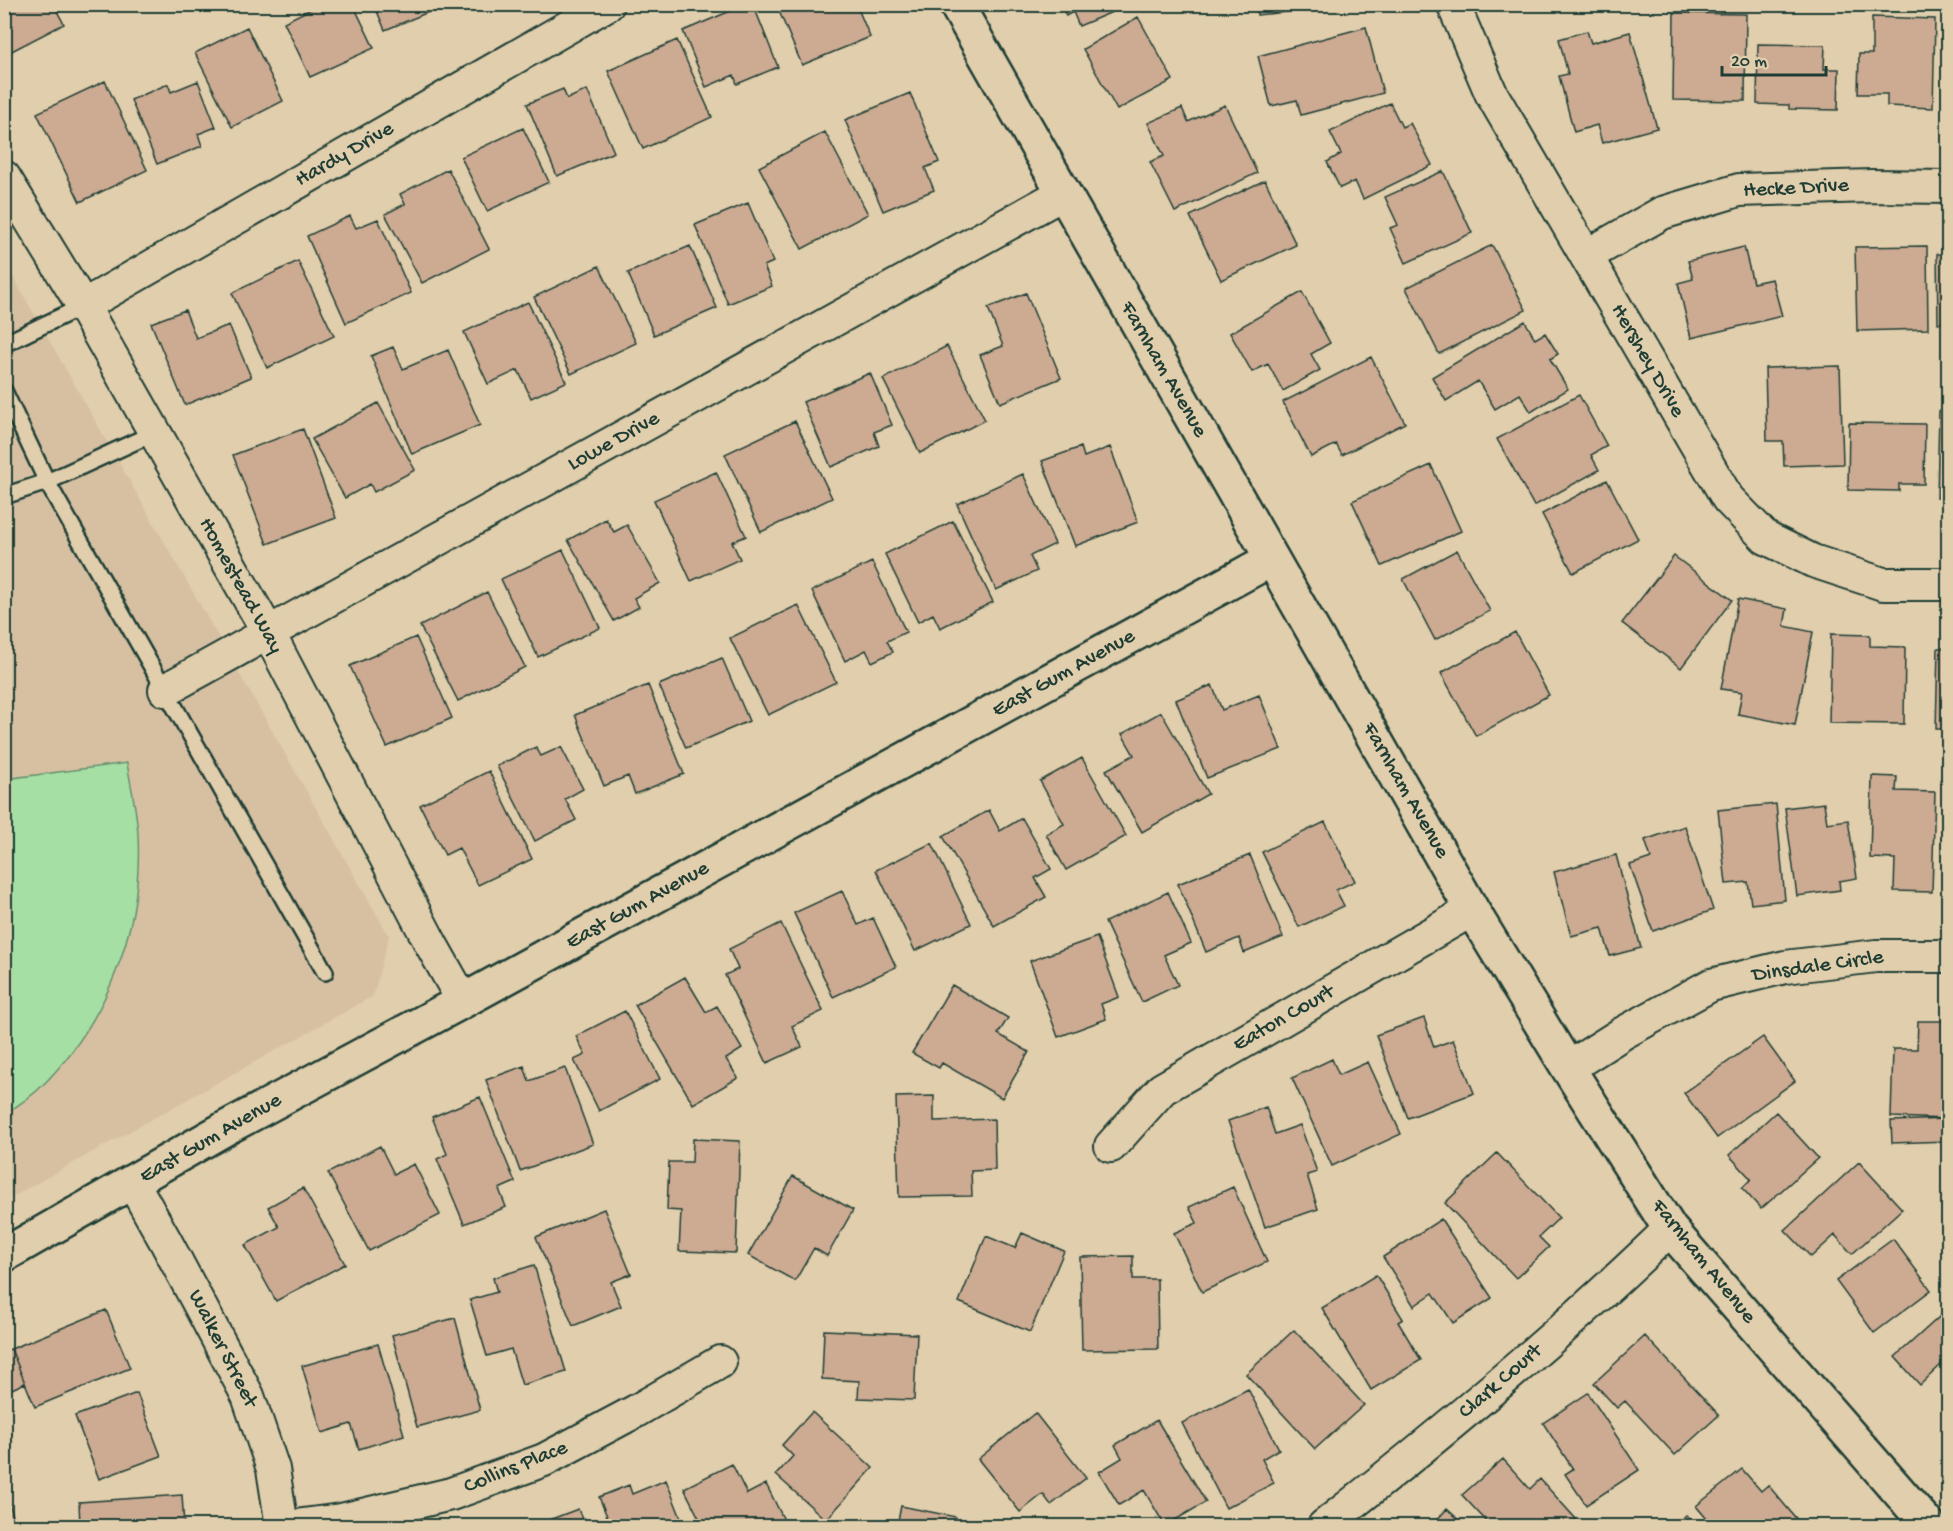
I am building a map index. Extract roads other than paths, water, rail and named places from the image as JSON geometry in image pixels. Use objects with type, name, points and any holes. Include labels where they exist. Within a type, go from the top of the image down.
[{"type":"street","name":"Hardy Drive","points":[[83,306],[608,4]]},
{"type":"street","name":"Farnham Avenue","points":[[956,4],[1062,194],[1472,910],[1670,1229],[1927,1526]]},
{"type":"street","name":"Hershey Drive","points":[[1453,4],[1491,93],[1728,499],[1766,538],[1813,561],[1883,584],[1948,584]]},
{"type":"street","name":"Homestead Way","points":[[4,177],[83,306],[267,632],[425,934],[463,1001]]},
{"type":"street","name":"Hecke Drive","points":[[1586,256],[1662,213],[1739,190],[1872,186],[1948,187]]},
{"type":"street","name":"Lowe Drive","points":[[165,690],[1062,194]]},
{"type":"street","name":"East Gum Avenue","points":[[4,1255],[132,1184],[226,1128],[1272,559]]},
{"type":"street","name":"Eaton Court","points":[[1110,1146],[1162,1089],[1472,910]]},
{"type":"street","name":"Dinsdale Circle","points":[[1568,1068],[1623,1033],[1711,985],[1785,967],[1876,956],[1948,956]]},
{"type":"street","name":"Walker Street","points":[[132,1184],[249,1396],[273,1469],[282,1527]]},
{"type":"street","name":"Clark Court","points":[[1324,1527],[1442,1434],[1628,1270],[1670,1229]]},
{"type":"street","name":"Collins Place","points":[[295,1527],[341,1520],[451,1494],[544,1460],[636,1411],[720,1362]]},
{"type":"lane","points":[[4,344],[83,306]]},
{"type":"lane","points":[[4,391],[47,482],[326,972]]},
{"type":"lane","points":[[4,496],[47,482],[154,434]]}]
